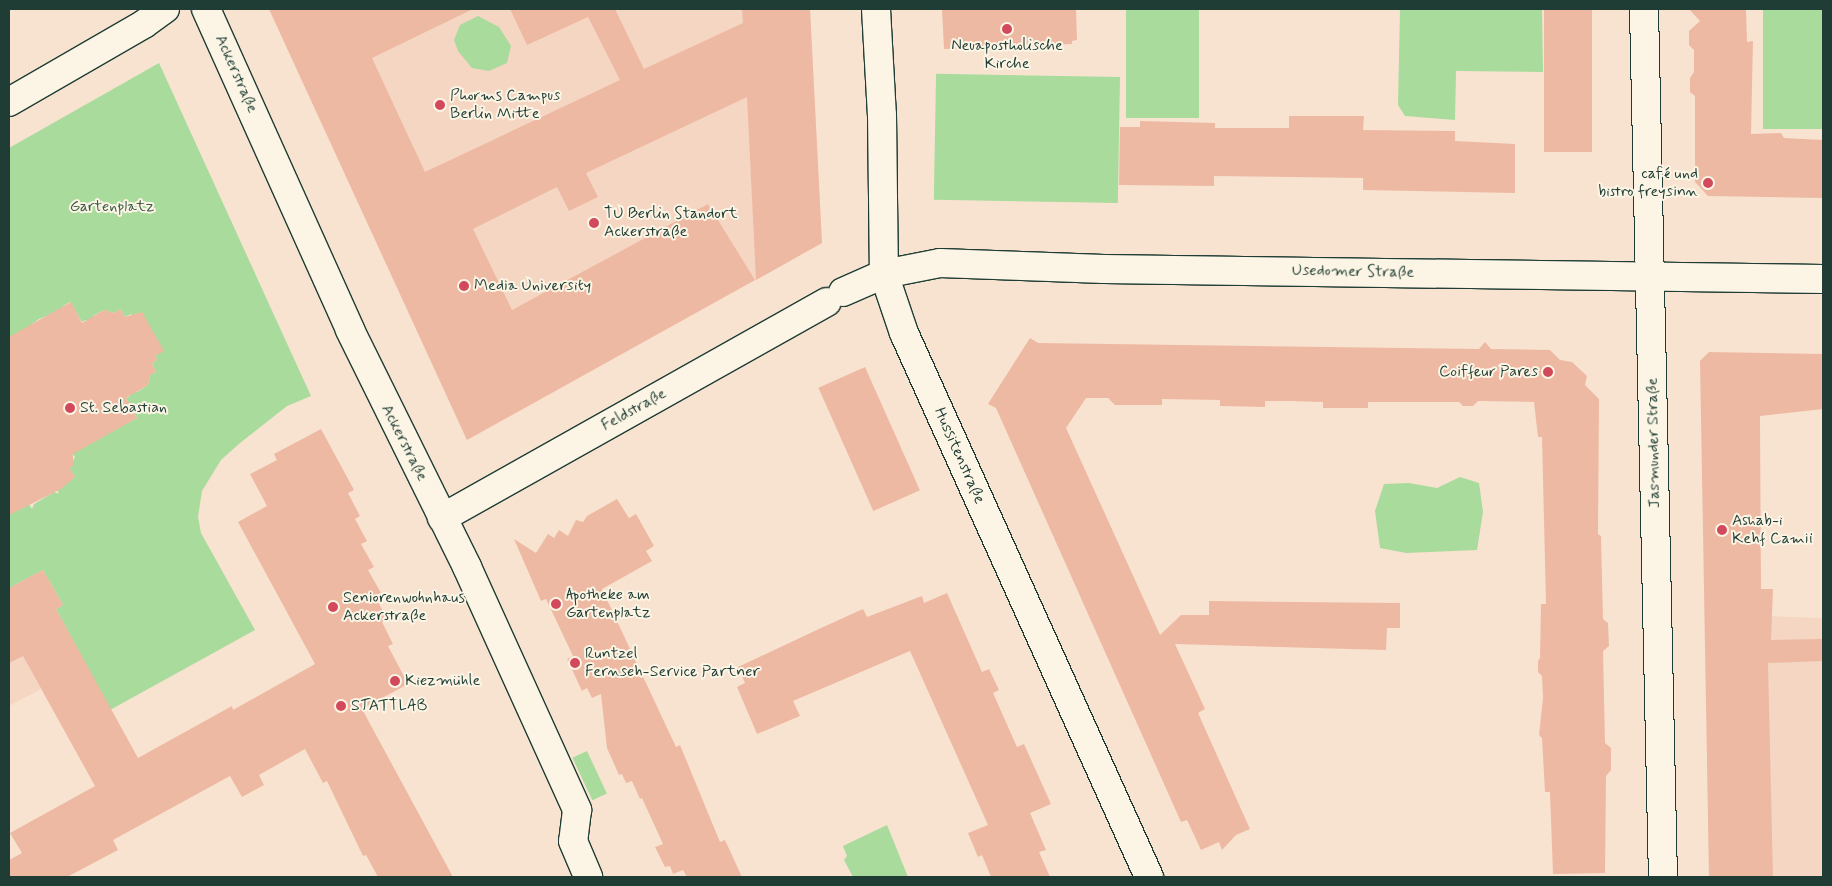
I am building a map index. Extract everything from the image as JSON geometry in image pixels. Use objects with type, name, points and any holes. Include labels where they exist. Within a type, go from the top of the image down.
[{"type":"street","points":[[9,102],[148,22],[164,9]]},
{"type":"street","name":"Ackerstraße","points":[[206,9],[350,330],[442,518],[577,810],[573,841],[588,877]]},
{"type":"street","name":"Hussitenstraße","points":[[876,9],[882,115],[884,274],[904,333],[1149,877]]},
{"type":"street","name":"Jasmunder Straße","points":[[1644,9],[1663,877]]},
{"type":"street","name":"Usedomer Straße","points":[[884,274],[940,263],[1084,269],[1823,279]]},
{"type":"street","name":"Feldstraße","points":[[442,518],[835,297],[884,274]]},
{"type":"shaded area","name":"TU Berlin Standort Ackerstraße","points":[[269,9],[810,9],[822,243],[467,440]]},
{"type":"shaded area","points":[[43,570],[63,605],[23,655],[41,689],[9,706],[9,588]]},
{"type":"shaded area","points":[[1767,616],[1823,618],[1823,877],[1709,877],[1708,758]]},
{"type":"green space","points":[[1126,9],[1199,9],[1199,118],[1126,118]]},
{"type":"green space","points":[[1400,9],[1542,9],[1543,72],[1456,71],[1455,120],[1405,116],[1398,105]]},
{"type":"green space","points":[[1763,9],[1823,9],[1823,129],[1763,129]]},
{"type":"green space","points":[[478,16],[499,27],[511,46],[507,63],[489,71],[472,68],[458,51],[454,40],[460,25]]},
{"type":"green space","name":"Gartenplatz","points":[[159,63],[311,396],[287,406],[240,443],[221,460],[202,491],[198,517],[201,533],[255,630],[110,710],[56,609],[63,605],[43,570],[9,588],[9,513],[27,501],[32,509],[34,504],[54,492],[59,494],[57,489],[75,477],[69,468],[75,457],[72,453],[137,418],[126,398],[130,396],[128,392],[130,387],[137,392],[148,385],[150,375],[156,372],[152,363],[157,360],[131,314],[125,317],[120,309],[114,313],[104,310],[93,316],[94,324],[86,320],[82,322],[70,302],[63,306],[65,309],[39,319],[9,341],[9,148]]},
{"type":"green space","points":[[936,74],[1120,77],[1118,203],[934,200]]},
{"type":"green space","points":[[1460,477],[1479,483],[1483,512],[1477,550],[1406,553],[1380,548],[1375,511],[1384,484],[1409,483],[1437,488]]},
{"type":"green space","points":[[587,751],[607,794],[592,800],[572,758]]},
{"type":"green space","points":[[887,825],[908,877],[853,877],[844,860],[847,856],[843,846]]},
{"type":"building","name":"TU Berlin Standort Ackerstraße","points":[[269,9],[473,9],[372,58],[425,172],[620,80],[588,17],[527,45],[510,9],[615,9],[644,69],[743,23],[742,9],[810,9],[822,243],[756,280],[747,97],[586,173],[598,197],[569,211],[557,187],[473,229],[512,310],[708,204],[755,280],[467,440]]},
{"type":"building","name":"Neuapostholische Kirche","points":[[942,9],[1076,9],[1077,40],[1072,41],[1072,44],[944,49]]},
{"type":"building","points":[[1544,9],[1592,9],[1592,152],[1544,152]]},
{"type":"building","points":[[1689,9],[1746,9],[1747,42],[1753,41],[1751,134],[1781,133],[1784,138],[1823,140],[1823,198],[1708,196],[1695,182],[1695,96],[1690,92],[1690,78],[1694,72],[1694,50],[1689,45],[1689,31],[1700,21]]},
{"type":"building","points":[[1289,116],[1364,116],[1363,130],[1455,131],[1455,141],[1515,144],[1515,193],[1363,190],[1363,178],[1214,176],[1214,186],[1119,185],[1120,127],[1140,127],[1140,121],[1215,123],[1215,128],[1289,128]]},
{"type":"building","name":"St. Sebastian","points":[[71,302],[82,323],[104,310],[114,313],[120,309],[125,317],[142,312],[164,351],[155,356],[157,360],[152,363],[156,372],[150,375],[148,385],[126,398],[137,418],[73,454],[73,466],[69,468],[75,477],[61,489],[9,515],[9,337]]},
{"type":"building","points":[[1030,338],[1038,343],[1479,349],[1485,342],[1491,349],[1550,350],[1560,360],[1572,362],[1587,376],[1585,385],[1599,399],[1598,534],[1601,536],[1603,619],[1608,623],[1609,646],[1603,651],[1605,743],[1611,748],[1611,770],[1606,776],[1605,873],[1553,874],[1550,792],[1545,792],[1542,738],[1539,735],[1543,698],[1542,676],[1538,672],[1541,604],[1546,604],[1542,437],[1538,437],[1534,402],[1478,401],[1473,406],[1463,406],[1459,402],[1368,402],[1368,408],[1323,408],[1323,402],[1265,401],[1265,407],[1220,406],[1220,400],[1162,399],[1162,405],[1115,405],[1108,398],[1086,398],[1066,428],[1160,635],[1181,615],[1209,615],[1209,601],[1400,603],[1400,628],[1387,628],[1386,650],[1175,644],[1205,709],[1198,713],[1250,829],[1236,835],[1222,850],[1219,842],[1201,850],[1187,820],[1181,822],[996,408],[988,404]]},
{"type":"building","points":[[1709,352],[1823,354],[1823,409],[1760,416],[1761,589],[1773,589],[1771,640],[1823,639],[1823,661],[1768,663],[1773,877],[1709,877],[1700,361]]},
{"type":"building","points":[[865,367],[920,490],[873,511],[818,388]]},
{"type":"building","points":[[321,429],[354,490],[348,493],[360,516],[355,519],[367,541],[361,544],[374,567],[368,570],[381,593],[375,596],[387,619],[382,622],[393,644],[388,646],[408,684],[362,709],[453,877],[378,877],[366,855],[363,856],[327,781],[323,783],[305,749],[259,775],[264,785],[242,797],[230,776],[113,840],[118,850],[67,877],[9,877],[9,860],[22,853],[10,833],[95,786],[23,656],[9,663],[9,588],[43,570],[63,605],[56,609],[138,758],[232,706],[233,710],[315,664],[238,522],[267,506],[250,474],[277,460],[274,454]]},
{"type":"building","points":[[617,499],[629,518],[636,514],[654,546],[646,551],[652,561],[602,589],[676,747],[680,745],[720,842],[725,840],[742,877],[687,877],[683,870],[673,874],[670,866],[665,867],[655,847],[663,844],[642,798],[640,799],[632,781],[626,783],[622,774],[619,775],[607,748],[601,694],[592,698],[587,688],[582,691],[567,659],[573,656],[546,599],[541,601],[514,539],[536,553],[548,534],[554,538],[559,530],[568,536],[576,520],[583,522],[587,516]]},
{"type":"building","points":[[947,593],[982,672],[989,669],[999,690],[993,693],[1017,747],[1024,744],[1051,804],[1030,813],[1046,850],[1039,852],[1050,877],[991,877],[982,855],[978,857],[968,833],[988,825],[910,651],[793,701],[800,716],[757,734],[737,687],[745,683],[738,667],[863,609],[867,617],[922,596],[924,603]]},
{"type":"place","name":"Neuapostholische Kirche","points":[[1007,29]]},
{"type":"place","name":"Phorms Campus Berlin Mitte","points":[[440,105]]},
{"type":"place","name":"café und bistro freysinn","points":[[1708,183]]},
{"type":"place","name":"TU Berlin Standort Ackerstraße","points":[[594,223]]},
{"type":"place","name":"Media University","points":[[464,286]]},
{"type":"place","name":"Coiffeur Pares","points":[[1548,372]]},
{"type":"place","name":"St. Sebastian","points":[[70,408]]},
{"type":"place","name":"Ashab-i Kehf Camii","points":[[1722,530]]},
{"type":"place","name":"Apotheke am Gartenplatz","points":[[556,604]]},
{"type":"place","name":"Seniorenwohnhaus Ackerstraße","points":[[333,607]]},
{"type":"place","name":"Runtzel Fernseh-Service Partner","points":[[575,663]]},
{"type":"place","name":"Kiezmühle","points":[[395,681]]},
{"type":"place","name":"STATTLAB","points":[[341,706]]}]
